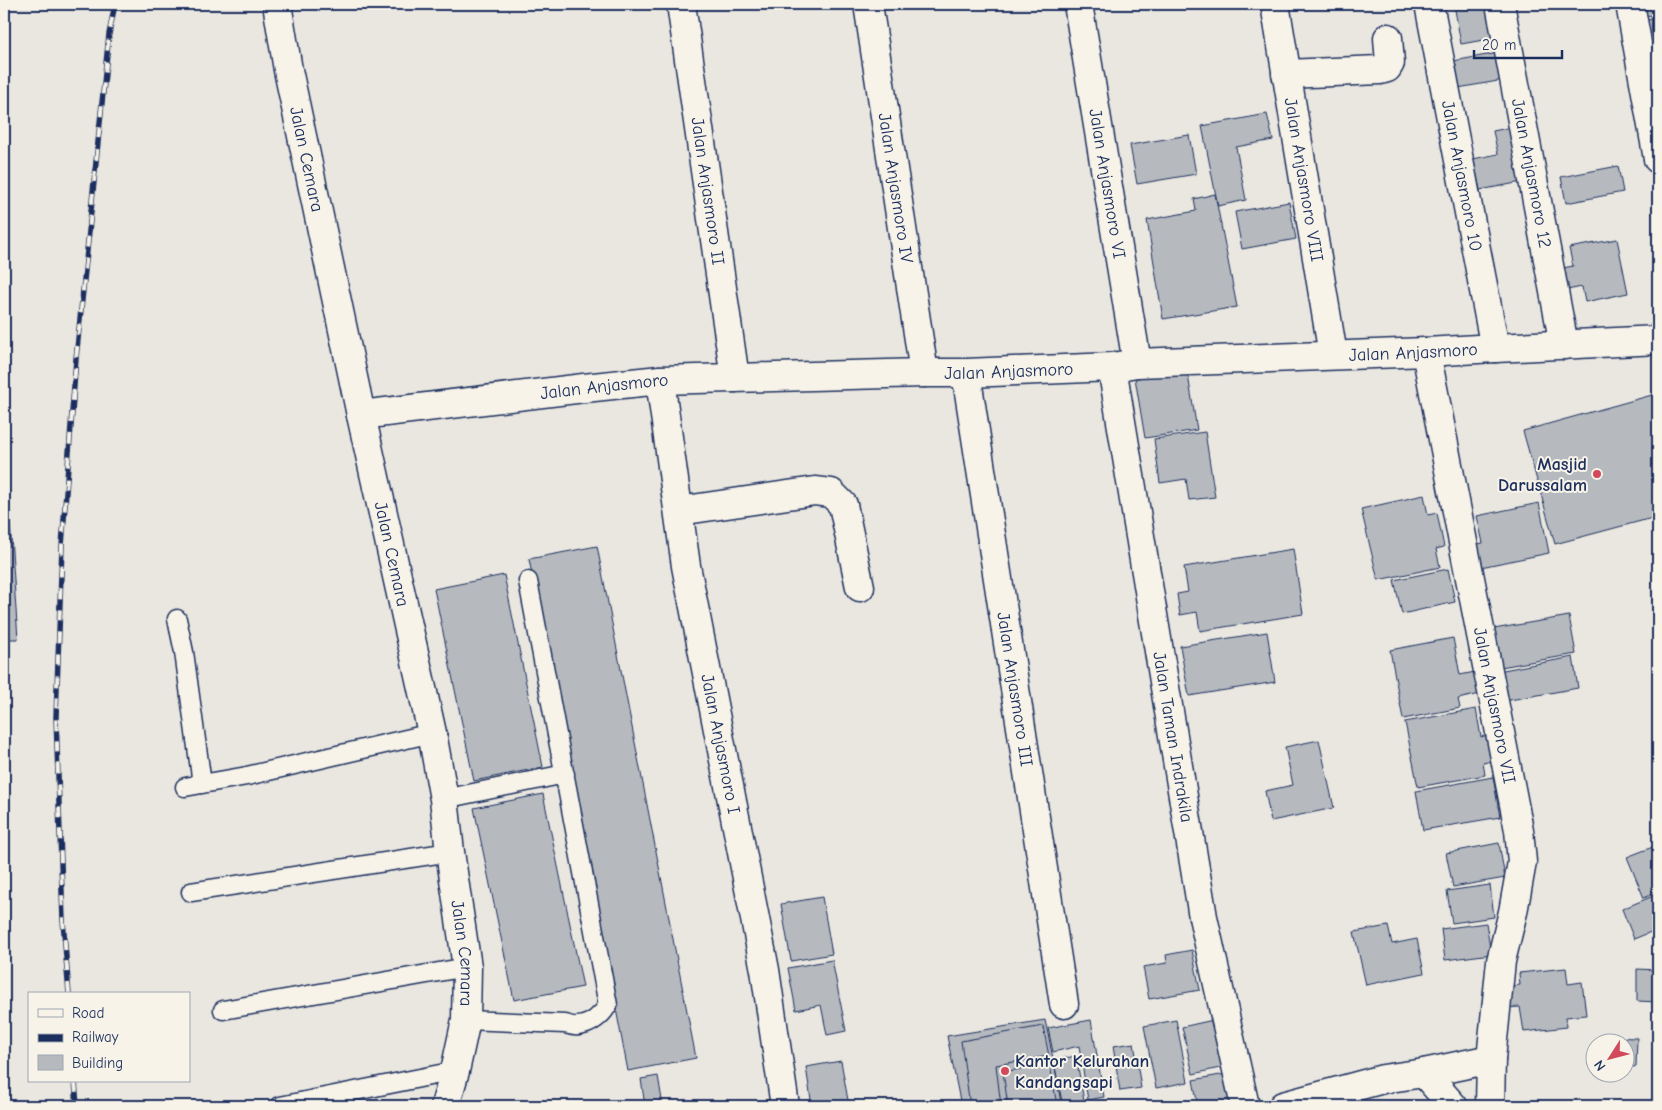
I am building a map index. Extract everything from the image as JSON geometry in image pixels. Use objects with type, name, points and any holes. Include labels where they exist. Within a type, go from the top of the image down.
[{"type":"street","name":"Jalan Cemara","points":[[277,4],[288,70],[432,733],[444,799],[466,967],[466,1020],[445,1106]]},
{"type":"street","name":"Jalan Anjasmoro II","points":[[681,4],[736,378]]},
{"type":"street","name":"Jalan Anjasmoro IV","points":[[868,4],[924,373]]},
{"type":"street","name":"Jalan Anjasmoro VI","points":[[1078,4],[1124,365]]},
{"type":"street","name":"Jalan Anjasmoro VIII","points":[[1275,4],[1333,355]]},
{"type":"street","name":"Jalan Anjasmoro 10","points":[[1429,4],[1495,348]]},
{"type":"street","name":"Jalan Anjasmoro 12","points":[[1500,4],[1564,344]]},
{"type":"street","points":[[1630,4],[1658,159]]},
{"type":"street","points":[[1286,74],[1380,70],[1387,68],[1390,63],[1388,38]]},
{"type":"street","name":"Jalan Anjasmoro","points":[[362,415],[660,380],[966,373],[1658,340]]},
{"type":"street","name":"Jalan Anjasmoro VII","points":[[1426,352],[1519,830],[1522,862],[1513,912],[1501,961],[1491,1059]]},
{"type":"street","name":"Jalan Taman Indrakila","points":[[1124,365],[1203,917],[1245,1106]]},
{"type":"street","name":"Jalan Anjasmoro III","points":[[966,373],[1064,1004]]},
{"type":"street","name":"Jalan Anjasmoro I","points":[[660,380],[686,566],[765,970],[785,1106]]},
{"type":"street","points":[[679,511],[815,491],[832,492],[843,505],[860,587]]},
{"type":"street","points":[[1283,1106],[1383,1079],[1424,1073],[1491,1059],[1490,1106]]},
{"type":"street","points":[[1424,1073],[1453,1106]]},
{"type":"lane","points":[[466,1020],[577,1026],[591,1022],[603,1013],[608,1005],[528,581]]},
{"type":"lane","points":[[177,620],[184,652],[202,784]]},
{"type":"lane","points":[[185,787],[247,776],[432,733]]},
{"type":"lane","points":[[444,799],[565,774]]},
{"type":"lane","points":[[192,892],[450,852]]},
{"type":"lane","points":[[223,1010],[466,967]]},
{"type":"lane","points":[[280,1106],[455,1071]]},
{"type":"building","points":[[1454,4],[1500,4],[1506,36],[1461,44]]},
{"type":"building","points":[[1645,4],[1658,4],[1658,14],[1647,16]]},
{"type":"building","points":[[1658,18],[1658,54],[1654,55],[1647,20]]},
{"type":"building","points":[[1510,51],[1515,78],[1458,88],[1453,61]]},
{"type":"building","points":[[1267,114],[1273,140],[1236,147],[1246,200],[1218,206],[1202,126]]},
{"type":"building","points":[[1522,125],[1532,180],[1480,190],[1473,159],[1498,154],[1493,131]]},
{"type":"building","points":[[1189,135],[1196,174],[1137,184],[1130,145]]},
{"type":"building","points":[[1618,166],[1623,192],[1566,203],[1561,177]]},
{"type":"building","points":[[1215,194],[1237,307],[1163,319],[1147,220],[1196,211],[1194,199]]},
{"type":"building","points":[[1289,202],[1296,239],[1242,249],[1235,212]]},
{"type":"building","points":[[1617,239],[1628,293],[1585,302],[1582,287],[1562,291],[1558,269],[1573,266],[1569,248]]},
{"type":"building","points":[[1187,369],[1197,430],[1145,438],[1135,378]]},
{"type":"building","name":"Masjid Darussalam","points":[[1652,395],[1658,418],[1658,526],[1656,517],[1555,544],[1523,431]]},
{"type":"building","points":[[1205,432],[1215,497],[1189,500],[1186,479],[1160,483],[1154,439]]},
{"type":"building","points":[[4,433],[18,639],[4,639]]},
{"type":"building","points":[[1424,495],[1428,515],[1437,513],[1444,547],[1436,549],[1440,567],[1378,580],[1361,509]]},
{"type":"building","points":[[1539,503],[1549,553],[1476,568],[1471,545],[1483,543],[1477,516]]},
{"type":"building","points":[[597,546],[696,1058],[628,1071],[529,559]]},
{"type":"building","points":[[1293,549],[1303,614],[1200,631],[1197,612],[1180,615],[1177,594],[1188,592],[1184,567]]},
{"type":"building","points":[[1448,569],[1455,602],[1402,614],[1394,580]]},
{"type":"building","points":[[504,575],[543,767],[474,781],[434,589]]},
{"type":"building","points":[[1569,616],[1576,654],[1495,668],[1488,630]]},
{"type":"building","points":[[1267,632],[1275,682],[1189,696],[1180,646]]},
{"type":"building","points":[[1453,638],[1460,675],[1475,672],[1480,694],[1458,699],[1460,708],[1403,719],[1390,650]]},
{"type":"building","points":[[1573,657],[1578,688],[1504,701],[1498,671]]},
{"type":"building","points":[[1476,709],[1481,737],[1487,735],[1492,761],[1483,763],[1485,775],[1418,787],[1405,722]]},
{"type":"building","points":[[1319,740],[1334,808],[1271,821],[1265,791],[1293,785],[1285,747]]},
{"type":"building","points":[[1493,777],[1500,817],[1423,830],[1416,791]]},
{"type":"building","points":[[543,794],[583,987],[514,1000],[474,808]]},
{"type":"building","points":[[1499,843],[1505,878],[1453,887],[1446,853]]},
{"type":"building","points":[[1658,845],[1658,892],[1644,898],[1627,857]]},
{"type":"building","points":[[1490,885],[1494,917],[1452,923],[1447,891]]},
{"type":"building","points":[[1658,894],[1658,929],[1634,939],[1622,909]]},
{"type":"building","points":[[822,897],[832,954],[791,961],[781,904]]},
{"type":"building","points":[[1486,923],[1491,954],[1445,960],[1441,929]]},
{"type":"building","points":[[1388,926],[1392,944],[1417,939],[1424,973],[1366,985],[1354,932]]},
{"type":"building","points":[[1192,950],[1200,990],[1149,999],[1143,967],[1167,963],[1166,955]]},
{"type":"building","points":[[832,960],[846,1031],[827,1035],[821,1005],[796,1010],[788,968]]},
{"type":"building","points":[[1566,968],[1568,984],[1582,982],[1586,1015],[1566,1017],[1567,1027],[1524,1032],[1520,1007],[1504,1008],[1501,987],[1520,985],[1519,973]]},
{"type":"building","points":[[1637,969],[1658,970],[1658,1002],[1637,1001]]},
{"type":"building","points":[[1222,1018],[1233,1065],[1193,1074],[1182,1027]]},
{"type":"building","name":"Kantor Kelurahan Kandangsapi","points":[[1045,1020],[1063,1106],[961,1106],[947,1036]]},
{"type":"building","points":[[1091,1020],[1104,1097],[1088,1100],[1079,1046],[1053,1052],[1048,1028]]},
{"type":"building","points":[[1176,1020],[1188,1082],[1156,1088],[1144,1026]]},
{"type":"building","points":[[1043,1026],[1049,1056],[996,1065],[1001,1106],[970,1106],[961,1041]]},
{"type":"building","points":[[1634,1038],[1637,1038],[1636,1067],[1634,1067]]},
{"type":"building","points":[[1134,1043],[1141,1088],[1120,1091],[1113,1046]]},
{"type":"building","points":[[1076,1056],[1084,1101],[1061,1104],[1054,1060]]},
{"type":"building","points":[[841,1061],[849,1106],[812,1106],[806,1067]]},
{"type":"building","points":[[1050,1064],[1057,1106],[1008,1106],[1003,1072]]},
{"type":"building","points":[[1231,1073],[1238,1106],[1198,1106],[1193,1080]]},
{"type":"building","points":[[658,1076],[663,1106],[645,1106],[641,1079]]},
{"type":"building","points":[[781,1099],[781,1106],[712,1106],[712,1105]]},
{"type":"railway","points":[[69,992],[63,920],[56,717],[62,546],[76,359],[109,34],[115,4]]},
{"type":"railway","points":[[75,1082],[77,1106]]},
{"type":"place","name":"Masjid Darussalam","points":[[1597,474]]},
{"type":"place","name":"Kantor Kelurahan Kandangsapi","points":[[1005,1071]]}]
